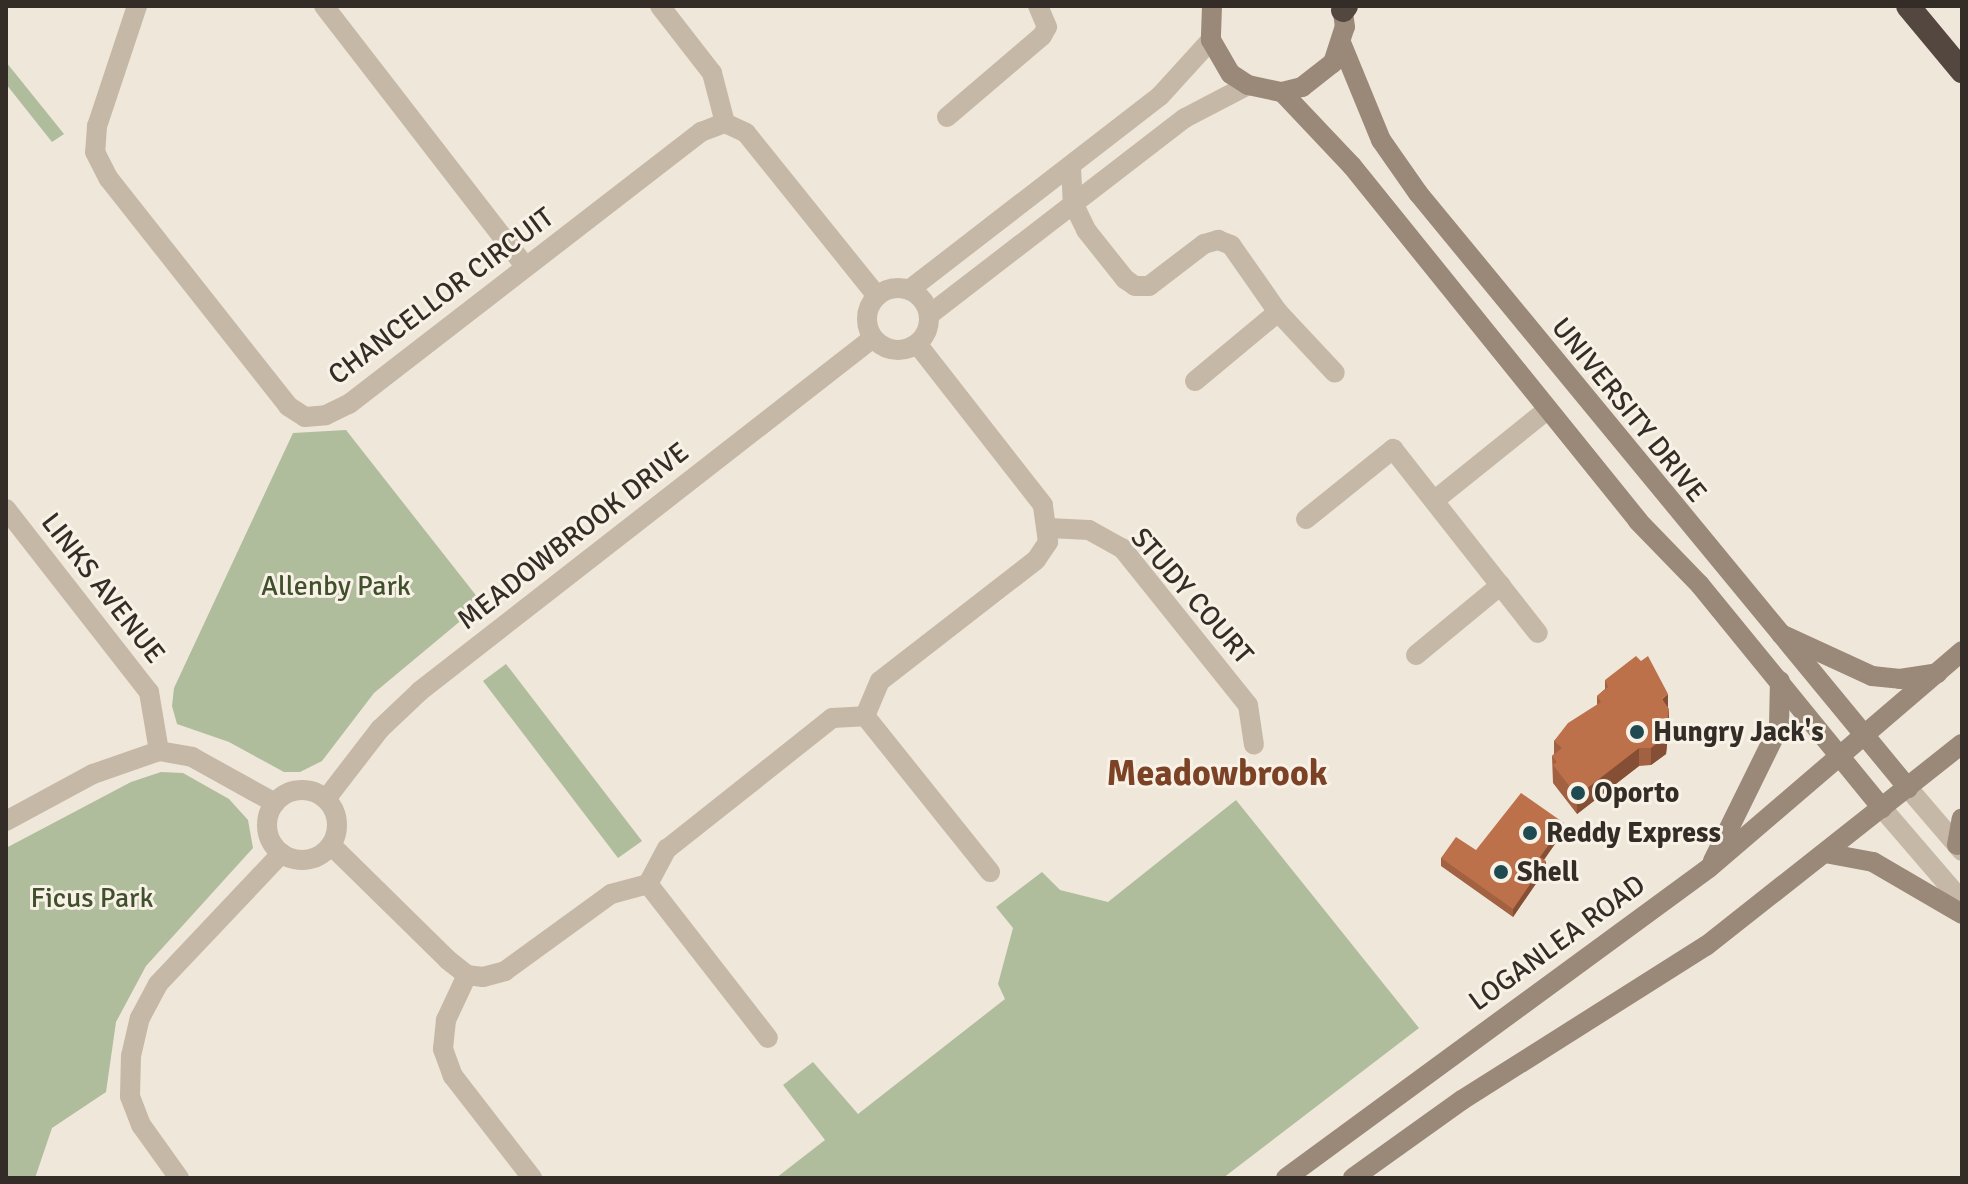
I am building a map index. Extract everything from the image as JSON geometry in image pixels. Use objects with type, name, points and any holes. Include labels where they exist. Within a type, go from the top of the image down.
[{"type":"highway","points":[[1908,6],[1962,71]]},
{"type":"main road","points":[[1212,6],[1211,40],[1231,74],[1248,85],[1282,92],[1319,77],[1342,45],[1344,7]]},
{"type":"main road","name":"UNIVERSITY DRIVE","points":[[1342,45],[1381,140],[1418,193],[1908,788]]},
{"type":"main road","points":[[1282,92],[1352,166],[1547,410],[1780,681],[1882,808]]},
{"type":"main road","points":[[1781,634],[1872,676],[1900,679],[1938,673]]},
{"type":"main road","name":"LOGANLEA ROAD","points":[[1286,1178],[1709,868],[1843,758],[1962,651]]},
{"type":"main road","points":[[1709,868],[1779,727],[1780,681]]},
{"type":"main road","points":[[1353,1178],[1462,1100],[1706,946],[1962,744]]},
{"type":"main road","points":[[1959,848],[1962,818]]},
{"type":"main road","points":[[1825,853],[1873,862],[1962,914]]},
{"type":"street","name":"CHANCELLOR CIRCUIT","points":[[137,6],[97,126],[95,152],[109,179],[288,406],[305,417],[326,415],[349,404],[701,132],[725,123]]},
{"type":"street","points":[[324,6],[526,267]]},
{"type":"street","points":[[660,6],[712,73],[725,123],[746,133],[877,296]]},
{"type":"street","points":[[947,117],[1042,36],[1047,27],[1038,6]]},
{"type":"street","points":[[909,290],[1071,168],[1160,96],[1211,40]]},
{"type":"street","points":[[917,344],[929,315],[1185,118],[1248,85]]},
{"type":"street","points":[[1071,168],[1073,203],[1086,230],[1135,286],[1161,280],[1204,244],[1218,240],[1231,245],[1278,312],[1335,373]]},
{"type":"street","points":[[917,344],[891,349],[873,338],[867,313],[877,296],[896,288],[909,290],[925,303],[929,315]]},
{"type":"street","points":[[1195,381],[1278,312]]},
{"type":"street","name":"MEADOWBROOK DRIVE","points":[[326,799],[380,729],[420,691],[873,338]]},
{"type":"street","points":[[865,716],[880,681],[1036,560],[1048,542],[1043,505],[917,344]]},
{"type":"street","points":[[1435,500],[1547,410]]},
{"type":"street","points":[[1306,519],[1393,449],[1538,633]]},
{"type":"street","name":"LINKS AVENUE","points":[[6,509],[149,692],[159,751]]},
{"type":"street","name":"STUDY COURT","points":[[1048,528],[1089,530],[1122,548],[1248,705],[1254,745]]},
{"type":"street","points":[[1416,655],[1501,585]]},
{"type":"street","points":[[331,845],[467,975],[505,971],[611,894],[648,884],[667,849],[832,718],[865,716]]},
{"type":"street","points":[[865,716],[990,872]]},
{"type":"street","points":[[6,821],[93,774],[159,751],[192,757],[275,803]]},
{"type":"street","points":[[1908,788],[1959,848]]},
{"type":"street","points":[[294,791],[326,799],[336,816],[331,845],[314,858],[282,853],[267,824],[275,803],[294,791]]},
{"type":"street","points":[[1882,808],[1962,901]]},
{"type":"street","points":[[179,1178],[141,1125],[130,1096],[131,1056],[140,1018],[158,984],[282,853]]},
{"type":"street","points":[[648,884],[768,1038]]},
{"type":"street","points":[[467,975],[446,1020],[443,1049],[453,1076],[532,1178]]},
{"type":"green space","points":[[6,62],[64,134],[52,142],[6,84]]},
{"type":"green space","name":"Allenby Park","points":[[346,430],[482,603],[374,693],[322,761],[300,772],[284,772],[229,742],[177,724],[172,706],[174,688],[293,433]]},
{"type":"green space","points":[[506,664],[642,841],[618,858],[483,681]]},
{"type":"green space","name":"Ficus Park","points":[[161,772],[183,773],[229,799],[248,820],[253,848],[146,966],[116,1022],[106,1092],[52,1128],[35,1178],[6,1178],[6,848],[131,782]]},
{"type":"green space","points":[[1236,800],[1419,1028],[1223,1178],[776,1178],[825,1140],[783,1085],[813,1062],[858,1114],[1005,999],[998,984],[1013,928],[996,907],[1042,872],[1060,890],[1108,902]]},
{"type":"building","points":[[1636,656],[1641,661],[1648,656],[1668,694],[1662,699],[1669,709],[1666,736],[1651,748],[1639,748],[1577,796],[1553,765],[1557,762],[1552,756],[1562,748],[1554,741],[1568,723],[1601,702],[1597,696],[1608,687],[1605,680]]},
{"type":"building","points":[[1521,793],[1564,823],[1540,857],[1546,861],[1513,909],[1441,858],[1456,837],[1476,850]]},
{"type":"place","name":"Hungry Jack's","points":[[1637,732]]},
{"type":"place","name":"Oporto","points":[[1578,793]]},
{"type":"place","name":"Reddy Express","points":[[1530,833]]},
{"type":"place","name":"Shell","points":[[1501,872]]},
{"type":"district","name":"Meadowbrook","points":[[1217,774]]}]
